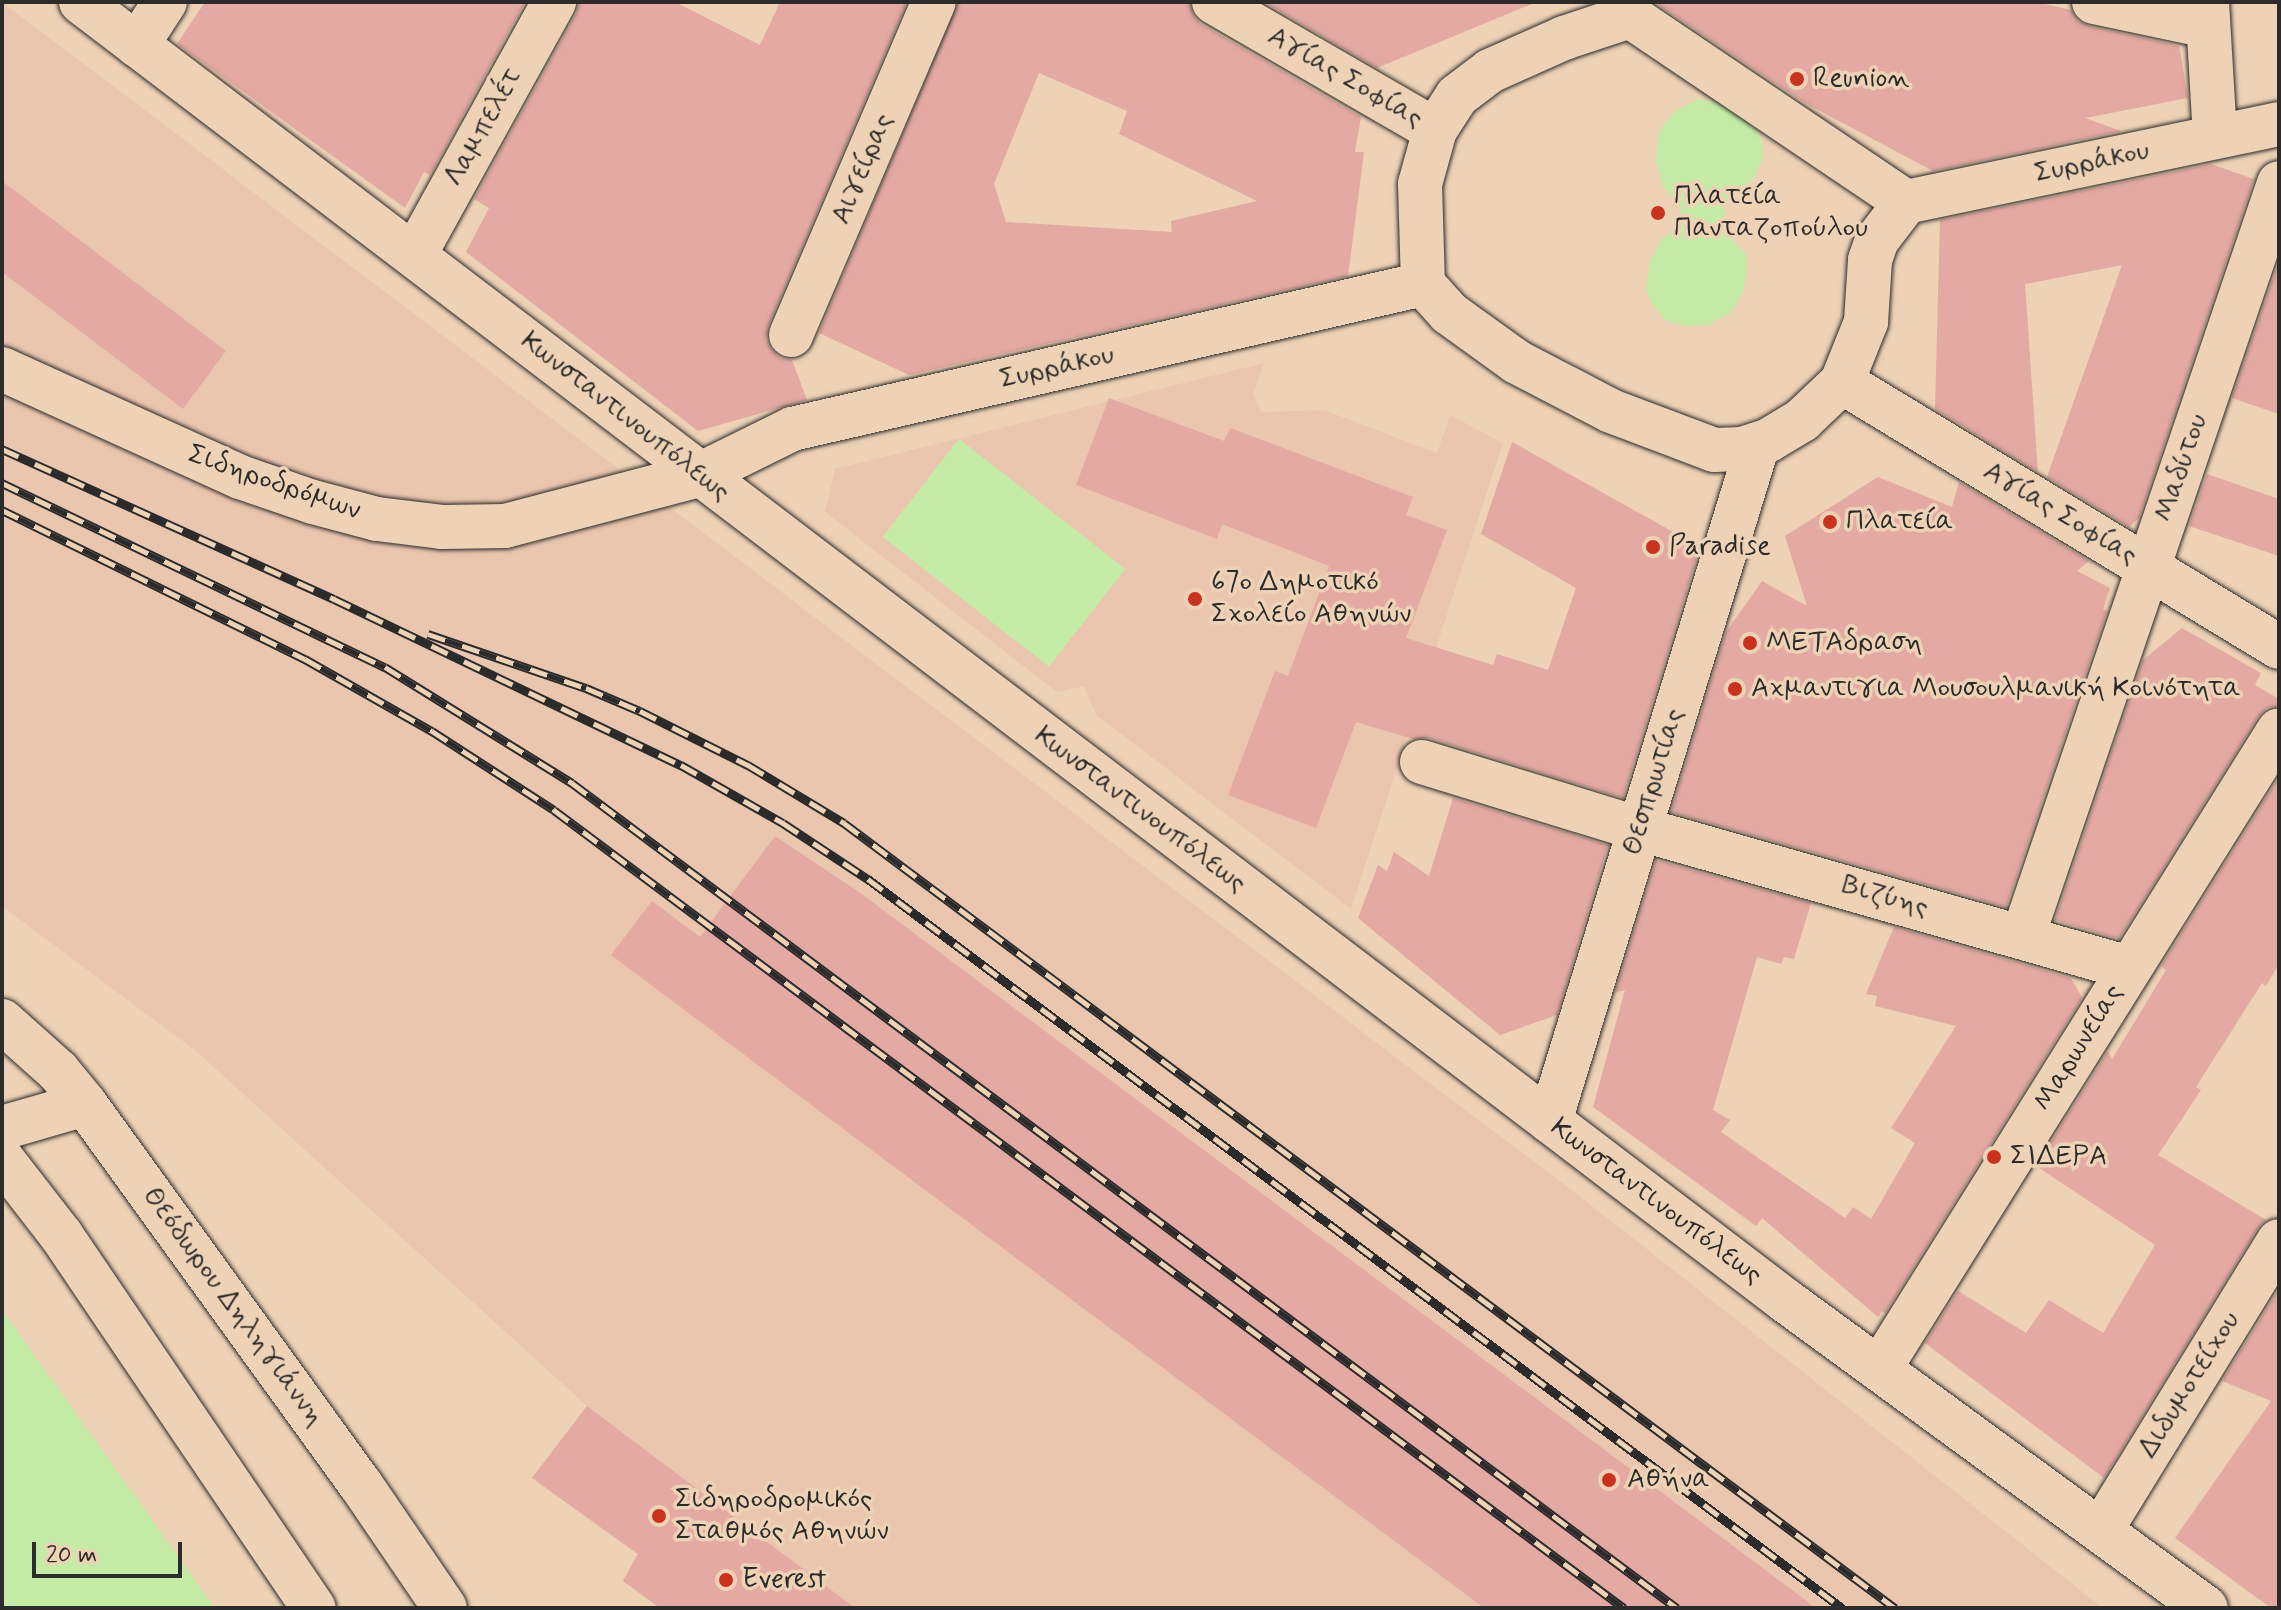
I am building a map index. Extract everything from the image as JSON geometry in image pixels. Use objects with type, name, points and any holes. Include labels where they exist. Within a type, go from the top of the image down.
[{"type":"street","name":"Κωνσταντινουπόλεως","points":[[81,2],[1550,1121],[2206,1608]]},
{"type":"street","points":[[137,45],[165,2]]},
{"type":"street","name":"Λαμπελέτ","points":[[415,254],[554,2]]},
{"type":"street","name":"Αιγείρας","points":[[791,335],[934,2]]},
{"type":"street","name":"Αγίας Σοφίας","points":[[1214,2],[1435,130]]},
{"type":"street","points":[[2094,2],[2208,14],[2215,137]]},
{"type":"street","points":[[1629,9],[1906,202],[1877,240],[1870,260],[1866,322],[1842,382],[1802,420],[1758,444],[1742,449],[1714,450],[1611,411],[1517,362],[1449,313],[1423,284],[1420,184],[1435,130],[1457,96],[1490,71],[1629,9]]},
{"type":"street","name":"Συρράκου","points":[[1906,202],[2279,124]]},
{"type":"street","name":"Μαδύτου","points":[[2023,936],[2279,183]]},
{"type":"street","name":"Συρράκου","points":[[699,475],[792,429],[1423,284]]},
{"type":"street","name":"Σιδηροδρόμων","points":[[2,369],[240,477],[377,519],[442,527],[505,526],[699,475]]},
{"type":"street","name":"Αγίας Σοφίας","points":[[1842,382],[2279,647]]},
{"type":"street","name":"Θεσπρωτίας","points":[[1550,1121],[1758,444]]},
{"type":"street","name":"Μαρωνείας","points":[[1880,1368],[2279,730]]},
{"type":"street","name":"Βιζύης","points":[[1422,762],[1640,829],[2129,968]]},
{"type":"street","name":"Θεόδωρου Δηληγιάννη","points":[[2,1021],[58,1071],[85,1104],[445,1608]]},
{"type":"street","points":[[2,1128],[85,1104]]},
{"type":"street","points":[[2,1159],[61,1235],[314,1608]]},
{"type":"street","name":"Διδυμοτείχου","points":[[2101,1530],[2279,1241]]},
{"type":"shaded area","points":[[2,2],[1578,1195],[2103,1608],[660,1608],[623,1581],[637,1554],[532,1478],[587,1406],[196,1051],[2,906]]},
{"type":"shaded area","name":"67ο Δημοτικό Σχολείο Αθηνών","points":[[1264,363],[1253,394],[1261,412],[1324,410],[1437,453],[1450,415],[1503,443],[1351,909],[1096,715],[1084,686],[1057,692],[825,512],[835,469]]},
{"type":"green space","points":[[1698,99],[1716,102],[1755,124],[1762,141],[1763,157],[1755,176],[1725,206],[1721,232],[1730,237],[1746,255],[1743,292],[1730,313],[1708,325],[1687,326],[1666,321],[1652,304],[1646,289],[1650,261],[1661,240],[1681,225],[1681,208],[1663,186],[1656,161],[1659,132],[1674,112]]},
{"type":"green space","points":[[959,439],[1125,569],[1049,667],[883,537]]},
{"type":"green space","points":[[2,1310],[215,1608],[2,1608]]},
{"type":"building","points":[[205,2],[525,2],[430,175],[424,172],[405,208],[177,44]]},
{"type":"building","points":[[579,2],[675,2],[760,45],[780,2],[907,2],[768,326],[766,339],[771,349],[780,358],[792,360],[807,400],[698,431],[466,252],[489,208],[474,199],[576,14]]},
{"type":"building","points":[[958,2],[1189,2],[1193,15],[1201,24],[1361,117],[1355,152],[1364,152],[1348,276],[909,375],[819,333]],"holes":[[[1039,73],[1127,111],[1119,134],[1257,201],[1171,221],[1172,232],[1006,222],[994,184]]]},
{"type":"building","points":[[1264,2],[1534,2],[1534,3],[1377,68]]},
{"type":"building","points":[[1654,2],[2036,2],[2071,10],[2078,21],[2089,26],[2179,46],[2188,98],[2085,118],[2121,131],[1933,171],[1805,103]]},
{"type":"building","points":[[2211,164],[2254,179],[2139,518],[2129,527],[2047,477],[2122,265],[2025,284],[2038,472],[1935,409],[1940,220]]},
{"type":"building","points":[[2,181],[226,351],[183,409],[2,272]]},
{"type":"building","points":[[2279,261],[2279,414],[2232,398]]},
{"type":"building","points":[[1109,398],[1224,441],[1230,428],[1413,497],[1406,515],[1447,530],[1406,638],[1493,665],[1497,654],[1548,670],[1576,588],[1481,534],[1512,442],[1700,547],[1623,798],[1429,738],[1413,739],[1356,722],[1316,828],[1228,795],[1275,671],[1288,676],[1329,566],[1222,524],[1217,539],[1076,485]]},
{"type":"building","points":[[2207,474],[2279,499],[2279,556],[2189,526]]},
{"type":"building","points":[[1878,477],[1952,507],[1959,482],[2089,561],[2077,571],[2110,588],[2103,609],[2107,611],[2006,907],[1671,812],[1726,632],[1762,581],[1807,606],[1785,536]]},
{"type":"building","points":[[2182,628],[2261,673],[2255,685],[2279,699],[2279,705],[2267,708],[2258,717],[2119,939],[2055,920],[2143,660]]},
{"type":"building","points":[[2279,777],[2279,964],[2266,986],[2262,983],[2196,1087],[2201,1090],[2158,1155],[2266,1220],[2258,1228],[2104,1478],[1925,1343],[1958,1291],[2026,1333],[2049,1300],[2103,1333],[2155,1245],[2036,1166],[2108,1051],[2112,1059],[2166,970],[2161,966]]},
{"type":"building","points":[[1453,798],[1608,845],[1557,1015],[1500,1035],[1358,918],[1378,865],[1387,871],[1394,852],[1429,876]]},
{"type":"building","points":[[775,836],[859,892],[1816,1608],[1484,1608],[611,955],[652,901],[700,937]]},
{"type":"building","points":[[1656,860],[1811,903],[1794,959],[1784,957],[1781,964],[1757,957],[1713,1110],[1730,1120],[1721,1132],[1845,1218],[1853,1207],[1871,1219],[1915,1143],[1891,1128],[1956,1026],[1875,1006],[1877,996],[1866,994],[1894,927],[2071,978],[2082,998],[1885,1313],[1882,1311],[1878,1317],[1762,1218],[1756,1226],[1593,1107],[1625,990],[1615,993]]},
{"type":"building","points":[[2279,1289],[2279,1608],[2271,1608],[2175,1538],[2271,1401],[2222,1381]]},
{"type":"building","name":"Σιδηροδρομικός Σταθμός Αθηνών","points":[[587,1406],[855,1608],[660,1608],[623,1581],[638,1554],[532,1478]]},
{"type":"railway","points":[[2,449],[334,599],[681,765],[783,823],[868,879],[1842,1608]]},
{"type":"railway","points":[[2,483],[385,667],[572,783],[1677,1608]]},
{"type":"railway","points":[[2,510],[305,659],[432,731],[554,810],[1624,1608]]},
{"type":"railway","points":[[428,634],[586,688],[640,711],[748,765],[844,823],[1895,1608]]},
{"type":"place","name":"Reunion","points":[[1797,79]]},
{"type":"place","name":"Πλατεία Πανταζοπούλου","points":[[1658,213]]},
{"type":"place","name":"Πλατεία","points":[[1830,522]]},
{"type":"place","name":"Paradise","points":[[1653,547]]},
{"type":"place","name":"67ο Δημοτικό Σχολείο Αθηνών","points":[[1195,599]]},
{"type":"place","name":"ΜΕΤΑδραση","points":[[1750,643]]},
{"type":"place","name":"Αχμαντιγια Μουσουλμανική Κοινότητα","points":[[1735,689]]},
{"type":"place","name":"ΣΙΔΕΡΑ","points":[[1994,1157]]},
{"type":"place","name":"Αθήνα","points":[[1609,1480]]},
{"type":"place","name":"Σιδηροδρομικός Σταθμός Αθηνών","points":[[659,1516]]},
{"type":"place","name":"Everest","points":[[726,1580]]}]
